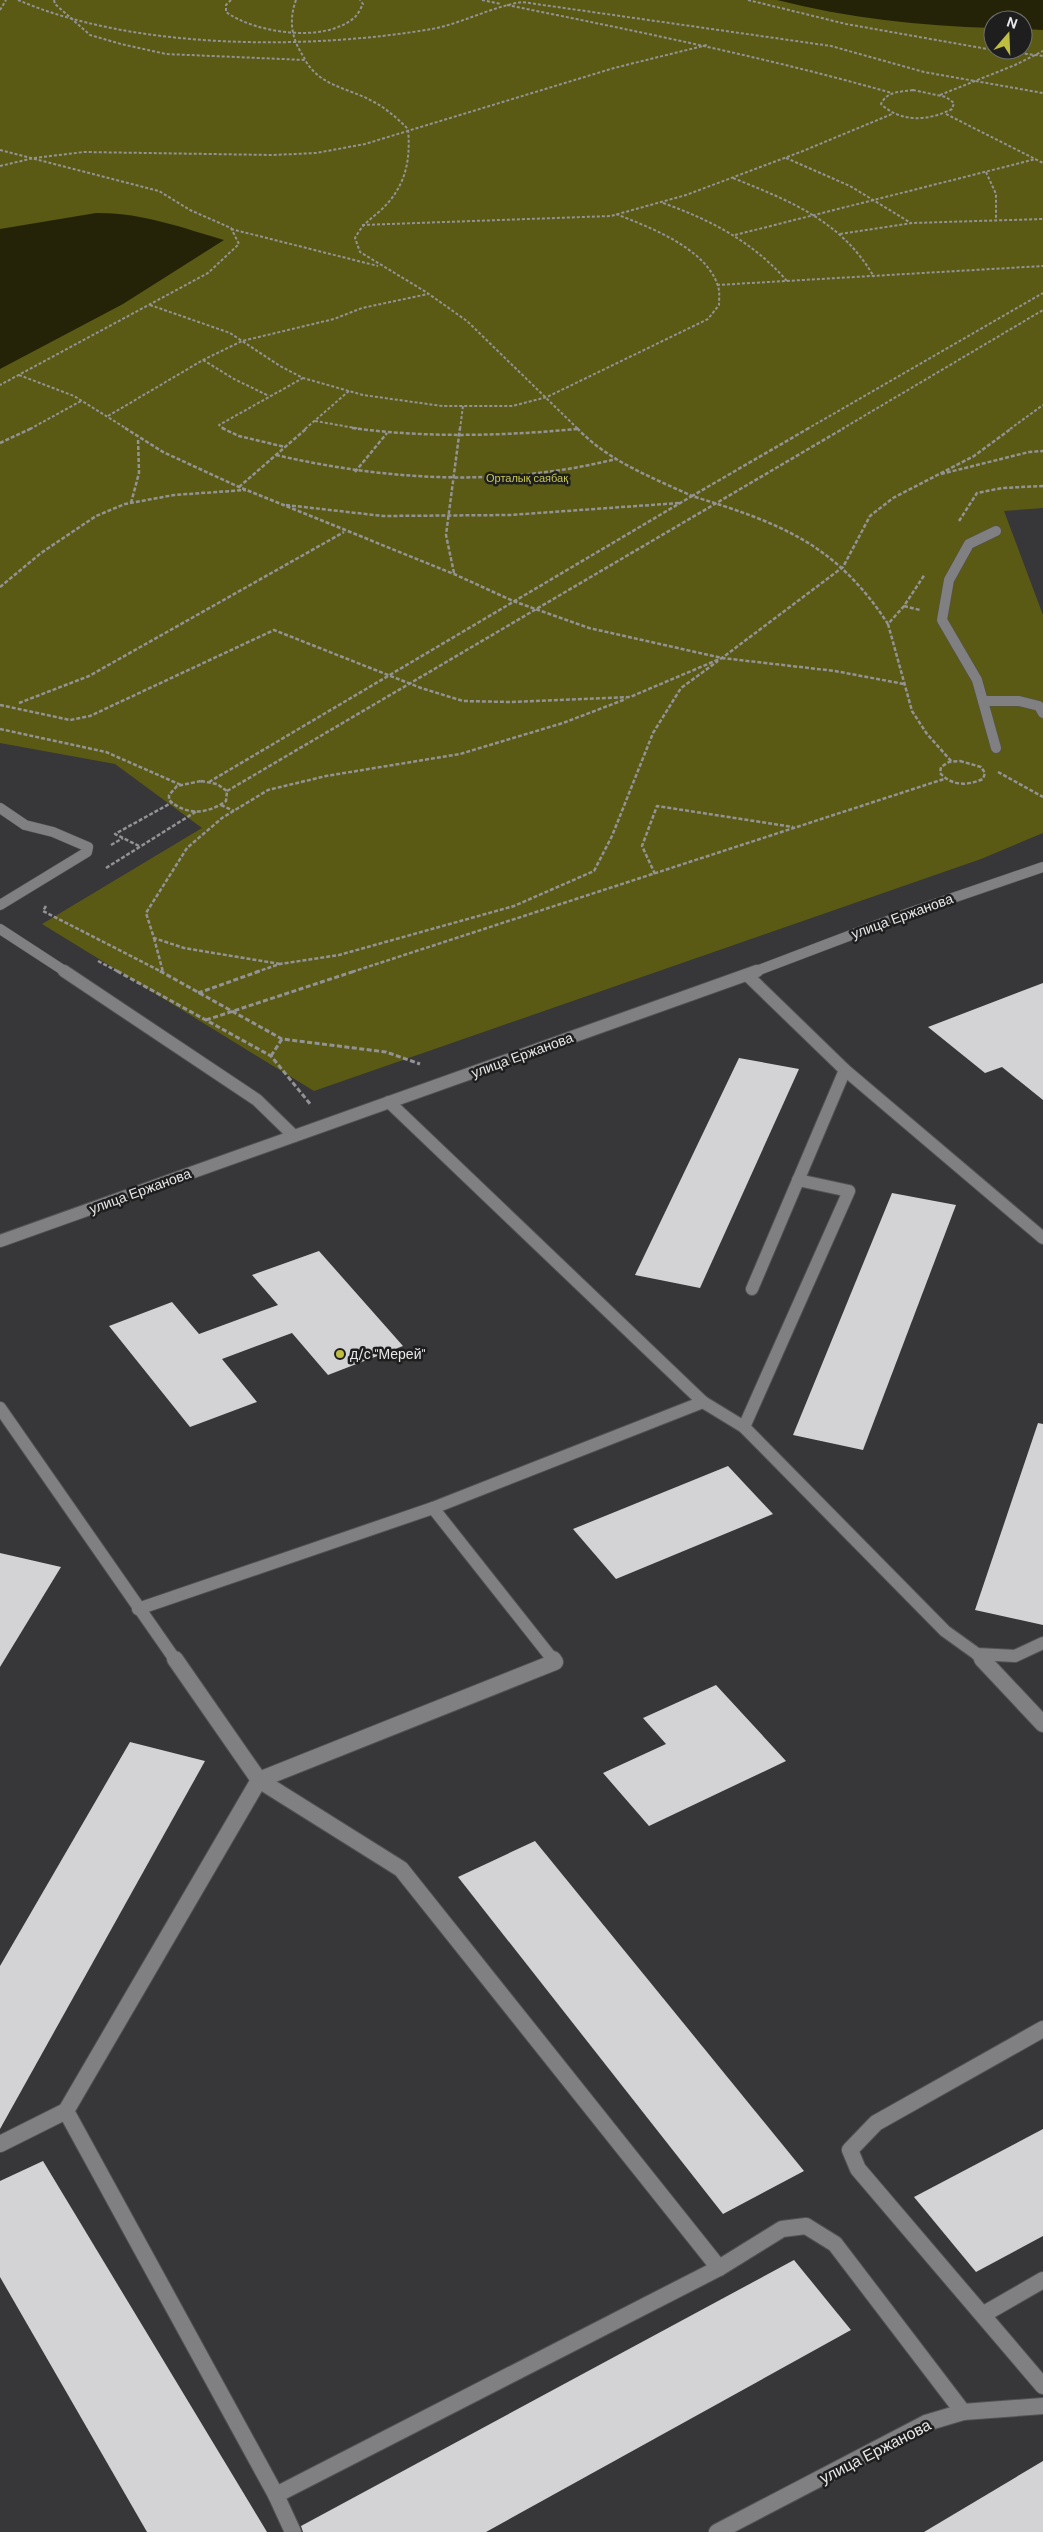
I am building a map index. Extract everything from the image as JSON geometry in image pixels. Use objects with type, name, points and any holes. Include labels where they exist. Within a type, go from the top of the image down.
[{"type":"street","points":[[996,531],[969,544],[949,580],[942,620],[976,680],[996,748]]},
{"type":"street","points":[[983,701],[1019,701],[1039,706],[1043,713]]},
{"type":"street","points":[[0,808],[25,825],[53,832],[88,847],[87,852],[0,905]]},
{"type":"street","name":"улица Ержанова","points":[[0,1241],[747,975],[909,913],[1043,867]]},
{"type":"street","points":[[0,929],[257,1100],[294,1136]]},
{"type":"street","points":[[747,975],[845,1070],[1043,1238]]},
{"type":"street","points":[[752,1289],[845,1070]]},
{"type":"street","points":[[389,1102],[703,1402],[744,1427],[945,1631],[977,1654],[1043,1724]]},
{"type":"street","points":[[744,1427],[849,1191],[798,1180]]},
{"type":"street","points":[[138,1609],[433,1508],[703,1402]]},
{"type":"street","points":[[0,1408],[138,1609],[259,1780],[401,1869],[719,2268]]},
{"type":"street","points":[[0,2144],[66,2111],[259,1780],[555,1662],[433,1508]]},
{"type":"street","points":[[977,1654],[1015,1656],[1043,1643]]},
{"type":"street","points":[[1043,2028],[876,2123],[850,2150],[858,2169],[984,2314],[1043,2386]]},
{"type":"street","points":[[66,2111],[276,2495],[294,2532]]},
{"type":"street","points":[[276,2495],[719,2268],[782,2229],[806,2226],[835,2244],[962,2412]]},
{"type":"street","points":[[984,2314],[1043,2280]]},
{"type":"street","name":"улица Ержанова","points":[[717,2532],[926,2423],[962,2412],[1043,2406]]},
{"type":"path","points":[[0,10],[6,0]]},
{"type":"path","points":[[18,0],[52,15],[101,28],[227,42],[294,43],[339,40],[442,26],[503,4],[522,2],[562,6],[831,46],[924,72],[1043,93]]},
{"type":"path","points":[[54,0],[90,35],[120,44],[166,54],[305,60]]},
{"type":"path","points":[[231,0],[226,5],[226,12],[232,20],[244,26],[292,32],[334,27],[351,21],[361,13],[363,4],[360,0]]},
{"type":"path","points":[[296,0],[290,18],[294,43],[312,72],[322,80],[344,87],[374,102],[395,116],[408,132],[409,166],[400,188],[380,210],[360,225],[355,238],[360,252],[429,294],[467,321],[547,397],[591,443],[632,470],[692,496],[746,512],[797,536],[843,567],[869,595],[888,624],[912,711],[927,734],[952,762]]},
{"type":"path","points":[[482,0],[707,45],[800,67],[892,93]]},
{"type":"path","points":[[748,0],[846,24],[983,48]]},
{"type":"path","points":[[0,166],[34,158],[84,152],[273,155],[316,153],[365,144],[614,68],[707,45]]},
{"type":"path","points":[[1033,56],[1043,51]]},
{"type":"path","points":[[1033,56],[1043,56]]},
{"type":"path","points":[[940,95],[1024,60]]},
{"type":"path","points":[[360,225],[616,214],[662,202],[732,178],[893,114],[923,118],[946,113],[952,109],[954,102],[940,95],[913,90],[892,93],[884,98],[881,104],[893,114]]},
{"type":"path","points":[[946,113],[1043,162]]},
{"type":"path","points":[[0,150],[159,191],[190,210],[231,228],[381,266]]},
{"type":"path","points":[[786,158],[814,168],[876,200],[912,224]]},
{"type":"path","points":[[735,235],[1036,159]]},
{"type":"path","points":[[986,172],[994,182],[997,195],[996,220]]},
{"type":"path","points":[[732,178],[768,192],[813,216],[840,234],[856,250],[874,277]]},
{"type":"path","points":[[662,202],[717,224],[735,235],[772,265],[787,282]]},
{"type":"path","points":[[150,305],[230,333],[280,366],[304,378],[363,395],[442,406],[512,406],[547,397],[708,319],[719,305],[717,285],[703,263],[676,241],[616,214]]},
{"type":"path","points":[[840,234],[912,224],[1043,219]]},
{"type":"path","points":[[0,385],[208,273],[239,244],[231,228]]},
{"type":"path","points":[[717,285],[1043,266]]},
{"type":"path","points":[[209,782],[680,503],[1043,293]]},
{"type":"path","points":[[107,417],[203,360],[242,341],[334,319],[362,308],[429,294]]},
{"type":"path","points":[[227,791],[538,610],[1043,310]]},
{"type":"path","points":[[203,360],[234,379],[270,396]]},
{"type":"path","points":[[19,375],[81,400],[163,452],[239,487],[345,532],[454,574],[513,601],[589,628],[722,658],[826,670],[904,684]]},
{"type":"path","points":[[284,447],[234,434],[221,429],[218,425],[304,378]]},
{"type":"path","points":[[239,487],[349,391]]},
{"type":"path","points":[[0,443],[29,430],[81,400]]},
{"type":"path","points":[[198,994],[280,964],[340,955],[514,906],[594,871],[612,836],[653,733],[681,688],[843,567],[870,516],[893,498],[974,456],[1043,405]]},
{"type":"path","points":[[454,574],[446,535],[463,406]]},
{"type":"path","points":[[315,421],[344,427],[387,432],[459,436],[502,436],[577,429]]},
{"type":"path","points":[[354,472],[387,432]]},
{"type":"path","points":[[131,503],[139,473],[138,437]]},
{"type":"path","points":[[936,475],[1029,452],[1043,451]]},
{"type":"path","points":[[276,455],[314,465],[354,472],[454,478],[540,476],[580,469],[616,459]]},
{"type":"path","points":[[956,525],[977,493],[1002,488],[1043,486]]},
{"type":"path","points":[[0,587],[41,553],[66,538],[96,516],[131,503],[174,495],[246,490]]},
{"type":"path","points":[[281,504],[383,516],[510,514],[680,503]]},
{"type":"path","points":[[19,703],[89,676],[345,532]]},
{"type":"path","points":[[888,624],[904,606],[925,574]]},
{"type":"path","points":[[0,705],[70,720],[90,716],[274,630],[411,684],[463,701],[511,702],[630,697]]},
{"type":"path","points":[[163,973],[146,913],[187,848],[222,818],[268,790],[326,776],[460,754],[563,722],[630,697],[722,658]]},
{"type":"path","points":[[0,729],[106,752],[181,785]]},
{"type":"path","points":[[944,779],[940,773],[942,767],[952,762],[972,762],[983,769],[1002,773],[1043,797]]},
{"type":"path","points":[[206,1020],[944,779],[965,784],[976,783],[984,778],[985,773],[983,769]]},
{"type":"path","points":[[197,811],[179,808],[171,802],[169,795],[181,785],[192,782],[217,784],[227,791]]},
{"type":"path","points":[[101,871],[197,811],[221,805],[226,800],[227,791]]},
{"type":"path","points":[[140,847],[115,834],[171,802]]},
{"type":"path","points":[[221,805],[234,811]]},
{"type":"path","points":[[655,874],[642,846],[657,806],[796,828]]},
{"type":"path","points":[[106,848],[123,838]]},
{"type":"path","points":[[48,904],[43,911],[163,973],[282,1039],[303,1044],[351,1045],[380,1049],[404,1055],[421,1065]]},
{"type":"path","points":[[154,938],[184,948],[280,964]]},
{"type":"path","points":[[95,959],[271,1056],[328,1124]]},
{"type":"path","points":[[271,1056],[282,1039]]},
{"type":"green space","name":"Орталық саябақ","points":[[0,0],[1043,0],[1043,508],[1004,511],[1043,615],[1043,833],[981,859],[314,1091],[42,924],[202,828],[115,764],[0,743]]},
{"type":"shaded area","points":[[777,0],[1043,0],[1043,30],[1033,30],[1033,10],[983,10],[983,27],[884,20]]},
{"type":"shaded area","points":[[96,213],[112,213],[145,218],[224,240],[123,304],[0,369],[0,229]]},
{"type":"building","points":[[1043,983],[1043,1100],[1002,1067],[985,1073],[928,1027]]},
{"type":"building","points":[[739,1058],[799,1069],[700,1288],[635,1275]]},
{"type":"building","points":[[892,1193],[956,1205],[863,1450],[793,1435]]},
{"type":"building","points":[[319,1251],[403,1346],[328,1375],[292,1333],[222,1359],[257,1402],[190,1427],[109,1326],[172,1302],[199,1334],[278,1305],[252,1275]]},
{"type":"building","points":[[1038,1423],[1043,1424],[1043,1625],[975,1610]]},
{"type":"building","points":[[728,1466],[773,1514],[616,1579],[573,1529]]},
{"type":"building","points":[[0,1553],[61,1567],[0,1667]]},
{"type":"building","points":[[716,1685],[786,1761],[649,1826],[603,1773],[666,1744],[643,1718]]},
{"type":"building","points":[[130,1742],[205,1761],[0,2129],[0,1966]]},
{"type":"building","points":[[535,1841],[804,2171],[723,2214],[458,1877]]},
{"type":"building","points":[[1043,2129],[1043,2236],[976,2272],[914,2197]]},
{"type":"building","points":[[43,2161],[267,2532],[147,2532],[0,2277],[0,2181]]},
{"type":"building","points":[[794,2260],[851,2330],[486,2532],[303,2532],[301,2526]]},
{"type":"building","points":[[1043,2461],[1043,2532],[924,2532]]},
{"type":"place","name":"д/с \"Мерей\"","points":[[340,1354]]}]
